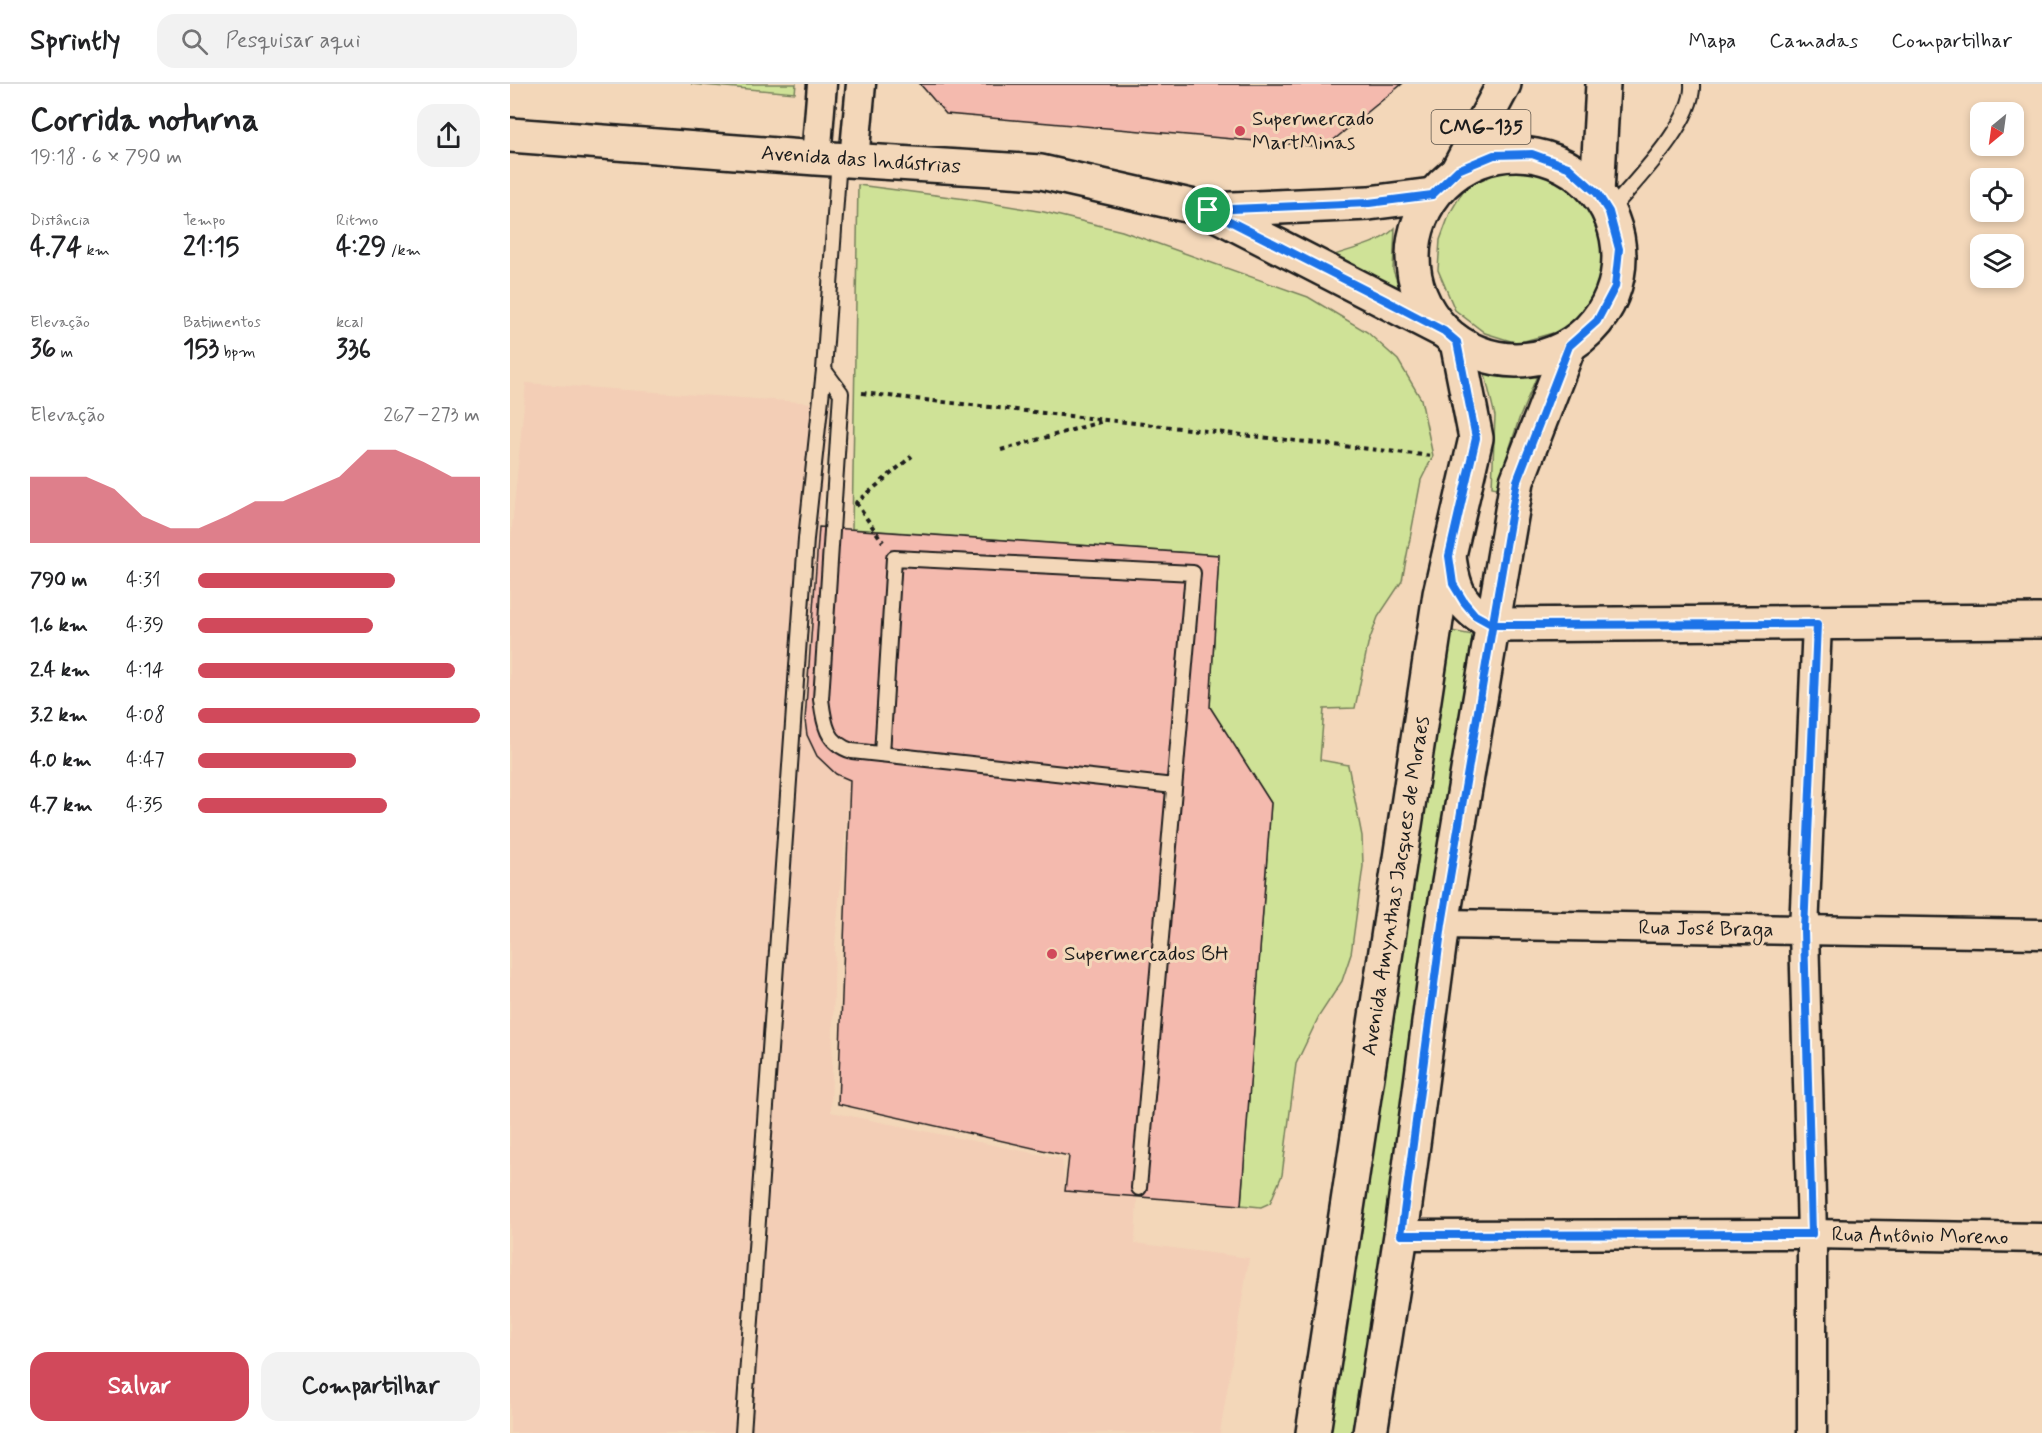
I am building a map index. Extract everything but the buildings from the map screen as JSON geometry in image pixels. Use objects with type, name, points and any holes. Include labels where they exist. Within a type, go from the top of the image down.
[{"type":"main road","name":"CMG-135","points":[[1504,84],[1458,170],[1432,195],[1416,229],[1412,265],[1422,301],[1450,336],[1484,355],[1513,360],[1542,357],[1569,346],[1597,321],[1615,287],[1619,249],[1603,202],[1603,84]]},
{"type":"main road","name":"Avenida das Indústrias","points":[[510,135],[1041,172],[1208,210],[1450,336]]},
{"type":"main road","name":"CMG-135","points":[[1458,170],[1494,155],[1532,154],[1568,167],[1603,202]]},
{"type":"main road","name":"Avenida das Indústrias","points":[[1208,210],[1369,203],[1432,195]]},
{"type":"main road","name":"Avenida Amynthas Jacques de Moraes","points":[[1313,1433],[1436,617],[1476,438],[1450,336]]},
{"type":"main road","name":"CMG-135","points":[[1370,1433],[1401,1235],[1442,924],[1517,481],[1569,346]]},
{"type":"main road","points":[[1449,556],[1453,584],[1464,602],[1475,615],[1493,625],[2042,621]]},
{"type":"street","points":[[822,84],[836,159]]},
{"type":"street","points":[[836,159],[861,84]]},
{"type":"street","points":[[1812,1433],[1812,1234],[1804,931],[1817,624]]},
{"type":"street","name":"Rua José Braga","points":[[1442,924],[2042,934]]},
{"type":"street","name":"Rua Antônio Moreno","points":[[1401,1235],[1812,1234],[2042,1238]]},
{"type":"lane","points":[[1603,202],[1672,138],[1693,95],[1692,84]]},
{"type":"lane","points":[[743,1433],[806,538],[824,370],[836,159]]},
{"type":"lane","points":[[824,370],[841,393],[821,699],[827,732],[839,747],[852,751],[1174,786]]},
{"type":"lane","points":[[882,754],[894,558],[1193,573],[1139,1188]]},
{"type":"path","points":[[841,393],[862,393],[1433,456]]},
{"type":"path","points":[[861,404],[862,393]]},
{"type":"path","points":[[1001,450],[1108,420]]},
{"type":"path","points":[[856,503],[912,456]]},
{"type":"path","points":[[857,492],[856,503],[894,558]]},
{"type":"shaded area","points":[[526,383],[830,404],[802,720],[817,756],[836,774],[850,780],[835,945],[831,1112],[1062,1159],[1065,1191],[1137,1196],[1135,1243],[1249,1258],[1220,1433],[510,1433],[510,548]]},
{"type":"green space","points":[[691,84],[796,84],[795,93]]},
{"type":"green space","points":[[1535,168],[1571,185],[1601,217],[1610,255],[1600,287],[1586,311],[1560,331],[1517,343],[1485,333],[1455,310],[1438,270],[1440,240],[1450,213],[1467,184],[1499,170]]},
{"type":"green space","points":[[858,185],[1044,212],[1122,231],[1308,297],[1367,332],[1398,360],[1421,399],[1433,456],[1421,480],[1402,581],[1378,617],[1368,644],[1355,708],[1324,709],[1320,760],[1348,765],[1362,836],[1363,866],[1351,954],[1342,981],[1319,1016],[1296,1064],[1282,1175],[1270,1203],[1261,1207],[1241,1205],[1271,803],[1210,707],[1219,555],[852,529]]},
{"type":"green space","points":[[1395,228],[1393,270],[1402,295],[1330,257],[1373,242]]},
{"type":"green space","points":[[1483,366],[1511,373],[1539,371],[1519,419],[1497,488],[1492,487],[1495,416]]},
{"type":"green space","points":[[1446,630],[1473,635],[1436,903],[1353,1433],[1330,1433]]},
{"type":"place","name":"Supermercado MartMinas","points":[[1240,131]]},
{"type":"place","name":"Supermercados BH","points":[[1052,954]]},
{"type":"route","points":[[1208,210],[1369,203],[1432,195],[1458,170],[1494,155],[1532,154],[1568,167],[1597,193],[1609,212],[1619,249],[1615,287],[1597,321],[1569,346],[1517,481],[1493,625],[1467,774],[1442,924],[1401,1235],[1812,1234],[1804,931],[1817,624],[1493,625],[1475,615],[1453,584],[1449,556],[1476,438],[1457,342],[1444,331],[1208,210]]}]
